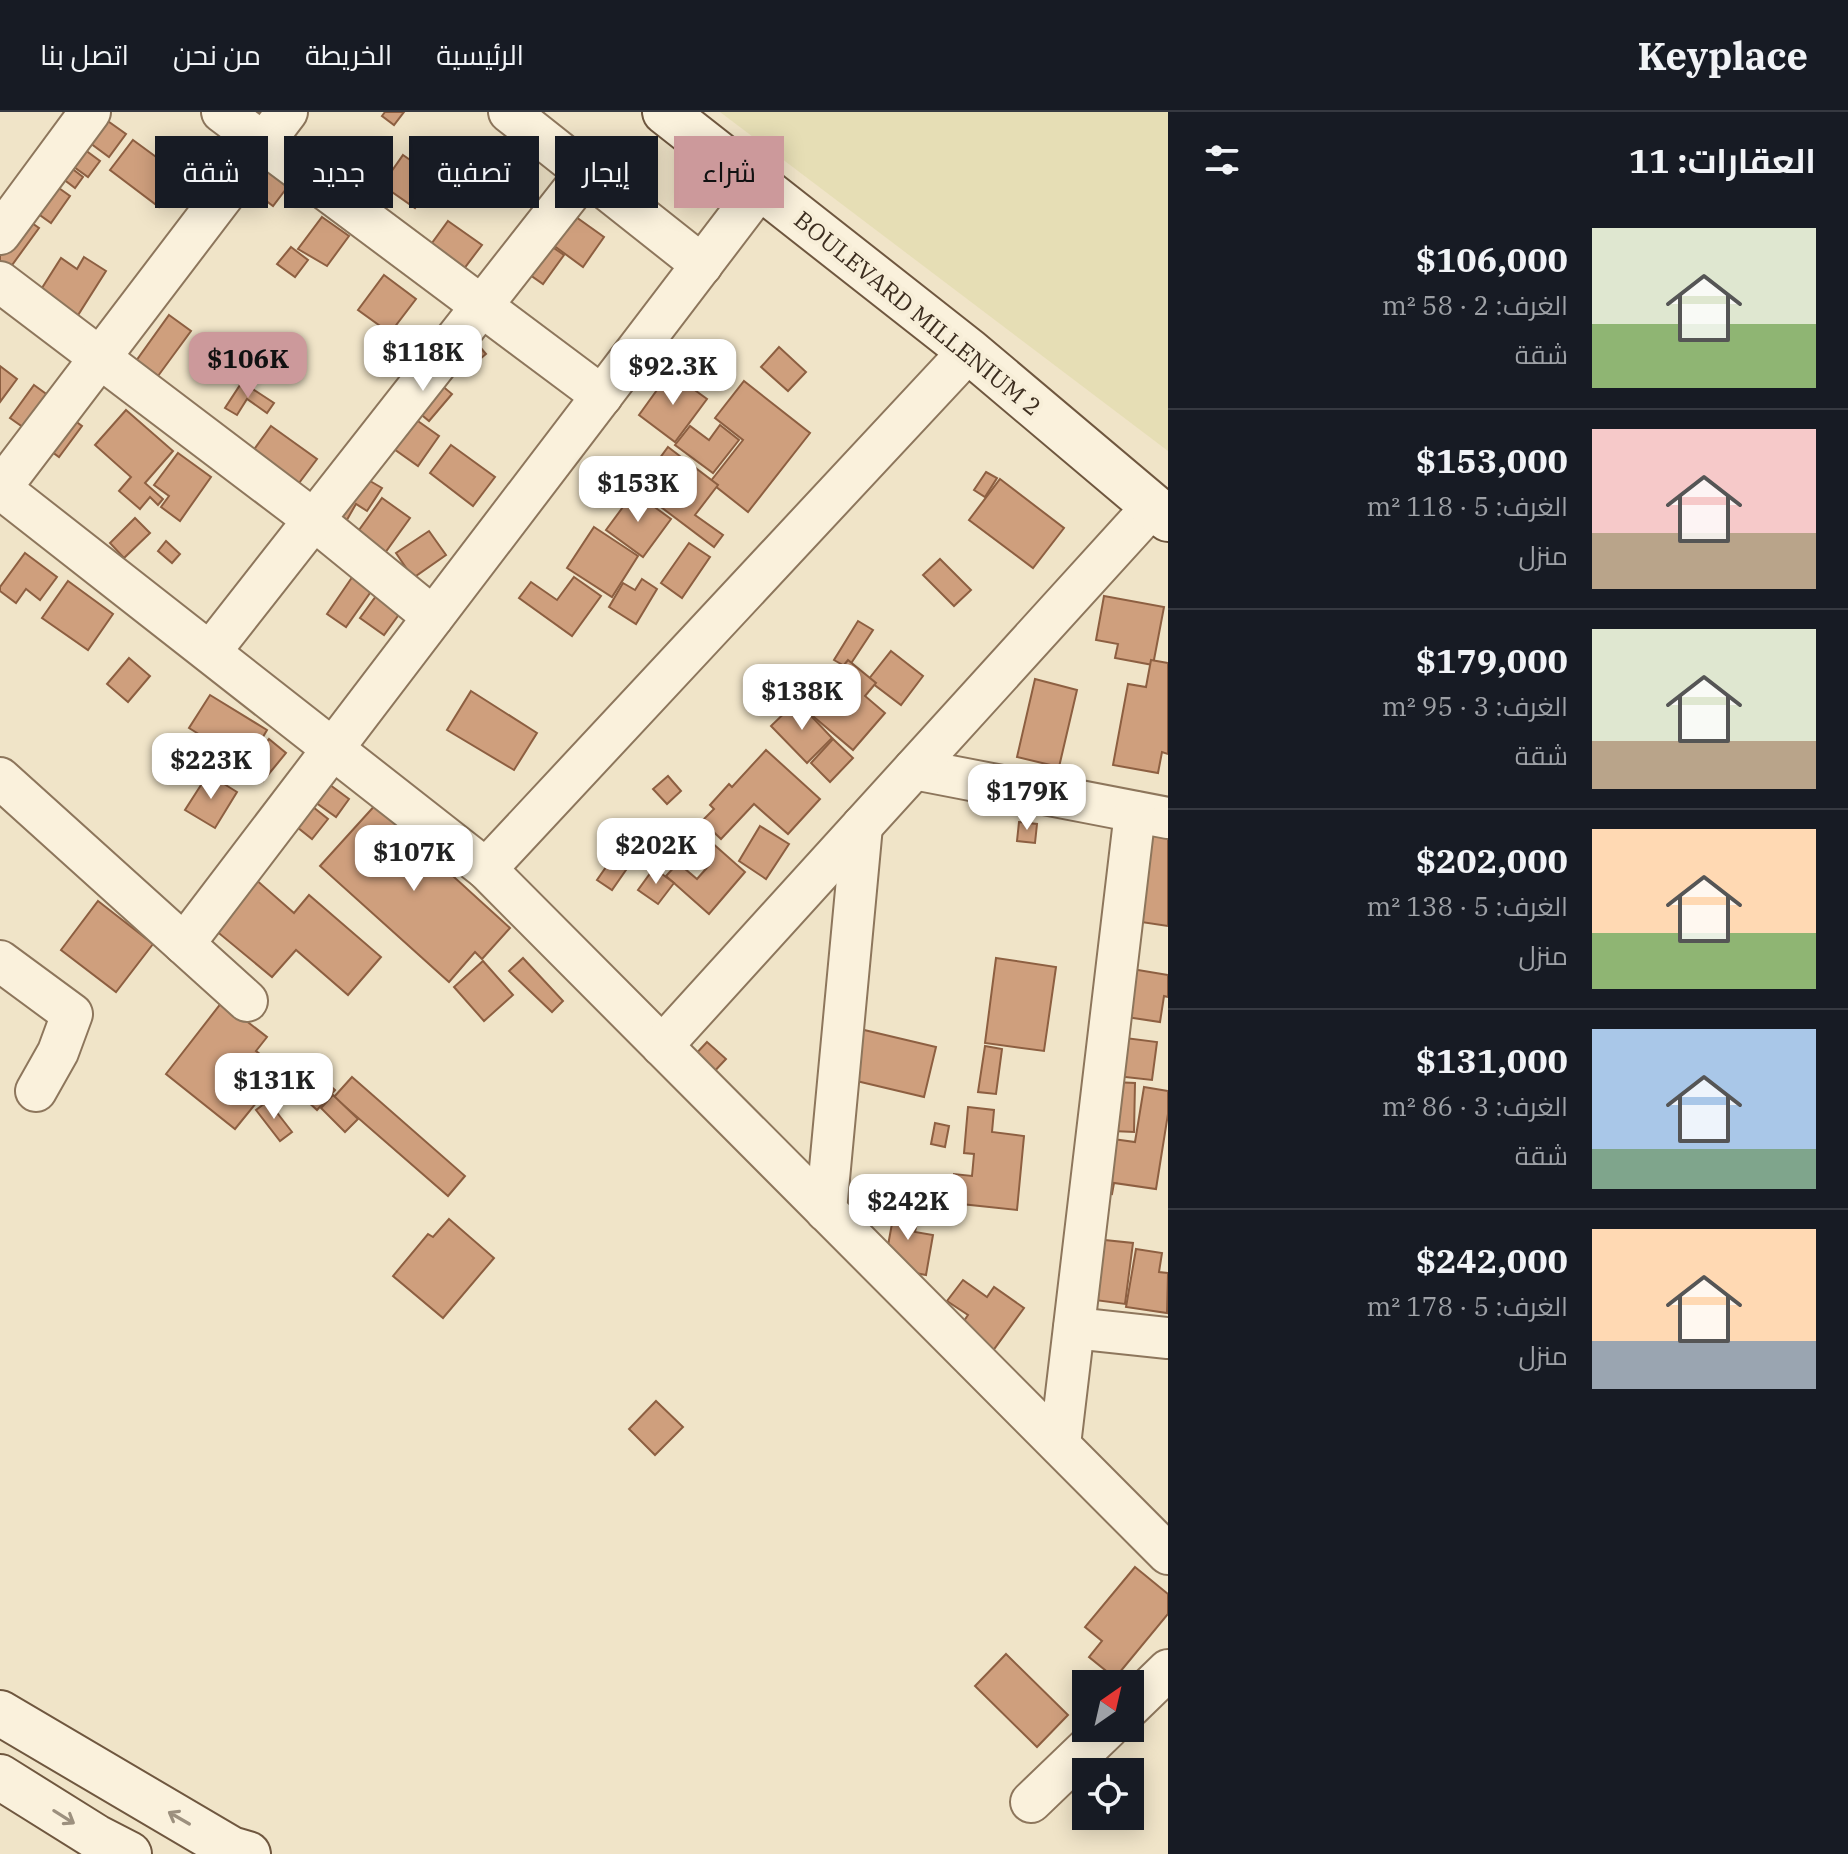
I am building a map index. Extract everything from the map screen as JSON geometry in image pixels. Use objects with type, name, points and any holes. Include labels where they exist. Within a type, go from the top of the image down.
[{"type":"street","points":[[0,234],[14,187],[90,112]]},
{"type":"street","points":[[222,112],[276,126],[482,305],[602,396]]},
{"type":"street","points":[[509,112],[555,148]]},
{"type":"street","name":"BOULEVARD MILLENIUM 2","points":[[665,112],[696,136]]},
{"type":"street","points":[[276,126],[0,488],[486,869],[1168,1554]]},
{"type":"street","name":"BOULEVARD MILLENIUM 2","points":[[784,205],[969,351],[1160,513]]},
{"type":"street","points":[[210,652],[558,208]]},
{"type":"street","points":[[630,208],[702,265]]},
{"type":"street","points":[[184,944],[745,208]]},
{"type":"street","points":[[0,282],[314,520],[433,617]]},
{"type":"street","points":[[486,869],[969,351]]},
{"type":"street","points":[[662,1046],[914,769],[1160,513]]},
{"type":"street","points":[[914,769],[1151,815],[1074,1328],[1060,1445]]},
{"type":"street","points":[[0,778],[247,1001]]},
{"type":"street","points":[[826,1211],[862,826]]},
{"type":"street","points":[[0,961],[72,1014],[58,1052],[36,1091]]},
{"type":"street","points":[[1074,1328],[1168,1338]]},
{"type":"street","points":[[1144,1693],[1168,1670]]},
{"type":"street","points":[[0,1713],[231,1849],[248,1854]]},
{"type":"street","points":[[1031,1802],[1093,1742]]},
{"type":"street","points":[[0,1777],[129,1854]]},
{"type":"shaded area","points":[[720,112],[1168,112],[1168,451],[784,160],[784,136],[752,136]]},
{"type":"building","points":[[95,112],[126,134],[109,157],[67,126]]},
{"type":"building","points":[[385,112],[404,112],[394,125],[382,116]]},
{"type":"building","points":[[54,127],[100,161],[88,177],[42,144]]},
{"type":"building","points":[[133,140],[155,156],[155,204],[110,170]]},
{"type":"building","points":[[49,151],[83,177],[75,188],[41,162]]},
{"type":"building","points":[[403,155],[409,159],[409,204],[393,193],[393,169]]},
{"type":"building","points":[[268,168],[284,181],[284,192],[273,206],[268,202]]},
{"type":"building","points":[[35,171],[70,196],[51,223],[16,198]]},
{"type":"building","points":[[548,197],[555,202],[555,208],[563,208],[604,237],[583,267],[527,226]]},
{"type":"building","points":[[9,207],[39,228],[7,272],[0,267],[0,219]]},
{"type":"building","points":[[322,217],[349,236],[327,266],[298,249]]},
{"type":"building","points":[[448,221],[482,245],[457,278],[424,254]]},
{"type":"building","points":[[523,227],[564,255],[543,284],[503,256]]},
{"type":"building","points":[[291,247],[308,260],[295,277],[277,264]]},
{"type":"building","points":[[84,257],[106,271],[73,323],[35,299],[61,258],[77,269]]},
{"type":"building","points":[[384,275],[416,299],[390,333],[358,310]]},
{"type":"building","points":[[169,315],[191,331],[158,376],[136,361]]},
{"type":"building","points":[[461,325],[486,354],[461,375],[437,347]]},
{"type":"building","points":[[779,347],[806,372],[788,391],[761,367]]},
{"type":"building","points":[[417,365],[452,394],[429,421],[394,392]]},
{"type":"building","points":[[0,366],[17,379],[0,402]]},
{"type":"building","points":[[670,372],[707,399],[675,442],[639,415]]},
{"type":"building","points":[[744,381],[810,433],[748,512],[710,482],[743,440],[715,418]]},
{"type":"building","points":[[242,382],[274,403],[267,413],[247,399],[237,415],[225,408]]},
{"type":"building","points":[[34,385],[60,404],[37,437],[10,418]]},
{"type":"building","points":[[398,407],[439,436],[418,466],[377,437]]},
{"type":"building","points":[[126,410],[173,451],[145,483],[163,499],[158,505],[150,497],[140,509],[119,491],[131,477],[95,445]]},
{"type":"building","points":[[63,412],[82,426],[59,457],[40,443]]},
{"type":"building","points":[[720,425],[739,440],[713,473],[675,445],[690,426],[709,440]]},
{"type":"building","points":[[271,426],[317,459],[290,495],[245,462]]},
{"type":"building","points":[[451,445],[495,477],[473,506],[430,473]]},
{"type":"building","points":[[668,447],[718,485],[695,515],[723,535],[714,547],[637,489]]},
{"type":"building","points":[[178,453],[211,477],[180,521],[161,507],[169,496],[154,485]]},
{"type":"building","points":[[616,458],[633,473],[608,504],[590,490]]},
{"type":"building","points":[[341,464],[382,488],[367,511],[356,504],[340,532]]},
{"type":"building","points":[[986,472],[997,478],[985,497],[974,490]]},
{"type":"building","points":[[1000,479],[1064,528],[1033,568],[969,520]]},
{"type":"building","points":[[634,492],[671,519],[643,557],[606,530]]},
{"type":"building","points":[[382,498],[410,518],[377,564],[349,544]]},
{"type":"building","points":[[135,518],[150,533],[124,558],[110,543]]},
{"type":"building","points":[[594,527],[638,556],[612,597],[567,568]]},
{"type":"building","points":[[429,531],[446,555],[413,578],[396,553]]},
{"type":"building","points":[[166,541],[180,554],[172,563],[158,551]]},
{"type":"building","points":[[689,543],[710,557],[682,598],[661,583]]},
{"type":"building","points":[[25,553],[57,577],[40,600],[26,589],[16,603],[0,591],[0,587]]},
{"type":"building","points":[[940,559],[971,590],[954,606],[923,575]]},
{"type":"building","points":[[357,570],[377,583],[346,627],[327,614]]},
{"type":"building","points":[[574,577],[601,596],[572,636],[519,598],[531,582],[557,600]]},
{"type":"building","points":[[642,579],[657,589],[636,624],[609,607],[623,583],[635,590]]},
{"type":"building","points":[[68,581],[113,614],[88,650],[42,618]]},
{"type":"building","points":[[379,592],[403,609],[384,635],[360,618]]},
{"type":"building","points":[[1104,596],[1164,607],[1153,665],[1115,658],[1118,644],[1096,640]]},
{"type":"building","points":[[858,621],[873,630],[848,668],[834,660]]},
{"type":"building","points":[[891,651],[923,676],[901,705],[868,680]]},
{"type":"building","points":[[129,658],[150,676],[128,702],[107,684]]},
{"type":"building","points":[[848,660],[876,683],[865,696],[885,713],[853,750],[794,700],[806,685],[819,696]]},
{"type":"building","points":[[1151,660],[1168,663],[1168,754],[1162,752],[1158,773],[1113,765],[1128,684],[1146,687]]},
{"type":"building","points":[[1035,679],[1077,690],[1059,767],[1017,757]]},
{"type":"building","points":[[471,691],[537,733],[514,770],[447,730]]},
{"type":"building","points":[[210,695],[267,730],[247,764],[189,728]]},
{"type":"building","points":[[797,701],[832,738],[807,763],[771,726]]},
{"type":"building","points":[[269,739],[286,753],[263,781],[246,768]]},
{"type":"building","points":[[833,739],[853,758],[830,782],[811,763]]},
{"type":"building","points":[[766,750],[820,799],[788,834],[754,804],[721,839],[702,821],[714,809],[710,805],[729,784],[732,787]]},
{"type":"building","points":[[208,774],[237,792],[215,828],[185,810]]},
{"type":"building","points":[[668,776],[681,791],[667,804],[653,789]]},
{"type":"building","points":[[322,779],[349,799],[336,817],[308,797]]},
{"type":"building","points":[[378,802],[447,863],[443,867],[510,928],[482,959],[475,952],[449,982],[320,866]]},
{"type":"building","points":[[308,803],[328,819],[312,839],[292,823]]},
{"type":"building","points":[[1123,816],[1168,823],[1168,926],[1108,917]]},
{"type":"building","points":[[1019,822],[1037,824],[1035,843],[1017,841]]},
{"type":"building","points":[[693,826],[745,872],[709,914],[666,876],[678,863],[697,879],[712,862],[684,837]]},
{"type":"building","points":[[760,826],[789,844],[766,879],[739,861]]},
{"type":"building","points":[[620,847],[635,857],[612,890],[597,880]]},
{"type":"building","points":[[654,868],[674,883],[658,904],[638,890]]},
{"type":"building","points":[[246,871],[294,913],[309,895],[381,957],[348,995],[296,950],[272,977],[203,920]]},
{"type":"building","points":[[98,901],[153,944],[116,992],[61,950]]},
{"type":"building","points":[[523,958],[563,1001],[552,1012],[509,971]]},
{"type":"building","points":[[996,958],[1056,967],[1044,1051],[985,1043]]},
{"type":"building","points":[[483,961],[513,995],[484,1021],[454,987]]},
{"type":"building","points":[[1108,965],[1168,975],[1168,997],[1164,996],[1160,1022],[1100,1013]]},
{"type":"building","points":[[222,1002],[267,1037],[256,1051],[282,1071],[235,1129],[166,1074]]},
{"type":"building","points":[[860,1029],[936,1047],[924,1097],[848,1079]]},
{"type":"building","points":[[1094,1034],[1157,1042],[1152,1080],[1090,1073]]},
{"type":"building","points":[[707,1042],[726,1059],[710,1076],[692,1058]]},
{"type":"building","points":[[985,1046],[1002,1049],[996,1094],[978,1092]]},
{"type":"building","points":[[300,1059],[335,1090],[317,1110],[282,1078]]},
{"type":"building","points":[[352,1077],[465,1176],[448,1196],[334,1097]]},
{"type":"building","points":[[1090,1081],[1135,1083],[1134,1132],[1089,1130]]},
{"type":"building","points":[[1144,1087],[1168,1091],[1168,1114],[1156,1189],[1114,1183],[1112,1194],[1083,1189],[1092,1136],[1135,1142]]},
{"type":"building","points":[[333,1095],[358,1119],[345,1132],[321,1108]]},
{"type":"building","points":[[268,1101],[292,1132],[280,1141],[256,1110]]},
{"type":"building","points":[[968,1107],[994,1110],[992,1132],[1024,1136],[1017,1210],[952,1203],[954,1174],[972,1176],[974,1154],[964,1153]]},
{"type":"building","points":[[935,1123],[949,1126],[945,1147],[931,1144]]},
{"type":"building","points":[[896,1202],[920,1206],[915,1232],[933,1235],[926,1275],[884,1267]]},
{"type":"building","points":[[449,1219],[494,1258],[443,1318],[393,1276],[428,1234],[433,1237]]},
{"type":"building","points":[[1095,1239],[1133,1243],[1125,1304],[1072,1297]]},
{"type":"building","points":[[1136,1249],[1162,1253],[1159,1272],[1168,1273],[1167,1313],[1126,1307]]},
{"type":"building","points":[[963,1280],[987,1297],[994,1287],[1024,1308],[992,1352],[959,1328],[968,1315],[947,1301]]},
{"type":"building","points":[[656,1401],[683,1427],[655,1455],[629,1429]]},
{"type":"building","points":[[1135,1567],[1168,1594],[1168,1614],[1122,1670],[1105,1670],[1089,1657],[1102,1641],[1085,1627]]},
{"type":"building","points":[[1006,1654],[1068,1715],[1037,1747],[975,1686]]}]
